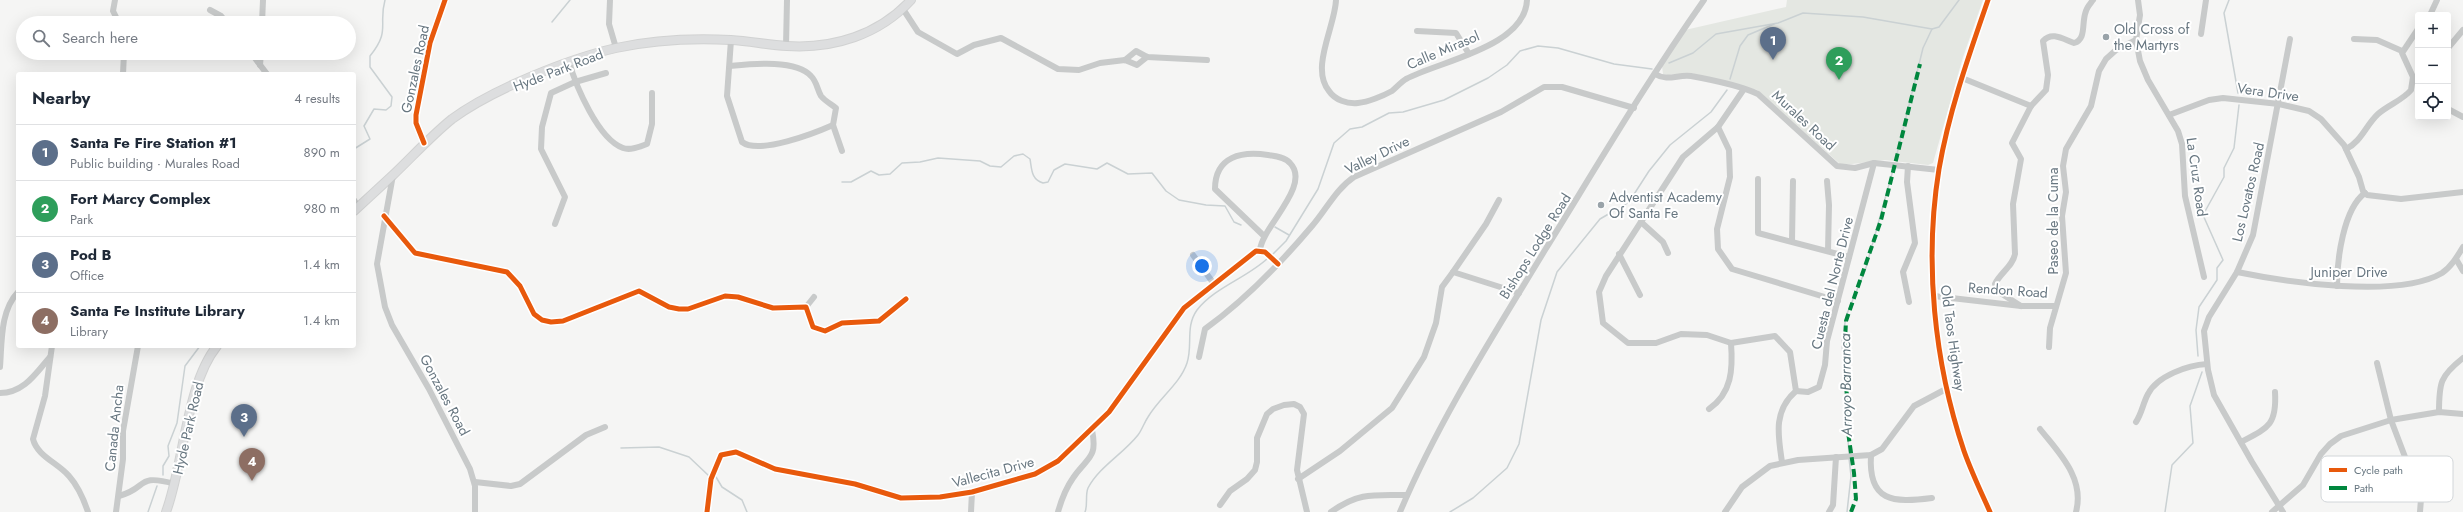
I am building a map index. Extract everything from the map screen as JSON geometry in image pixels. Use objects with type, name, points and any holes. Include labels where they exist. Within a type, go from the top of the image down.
[{"type":"main road","name":"Hyde Park Road","points":[[356,205],[393,175],[424,143],[453,118],[483,100],[569,62],[616,48],[664,41],[731,40],[811,47],[855,38],[872,30],[903,9],[911,0]]},
{"type":"main road","name":"Hyde Park Road","points":[[166,512],[175,484],[195,391],[206,362],[216,348]]},
{"type":"street","points":[[115,0],[113,11],[116,16]]},
{"type":"street","points":[[262,16],[263,0]]},
{"type":"street","name":"Gonzales Road","points":[[424,143],[416,124],[416,116],[430,43],[445,0]]},
{"type":"street","points":[[610,0],[609,24],[616,48]]},
{"type":"street","points":[[786,46],[787,0]]},
{"type":"street","name":"Calle Mirasol","points":[[1336,0],[1322,75],[1330,93],[1343,101],[1354,103],[1367,101],[1392,90],[1406,79],[1469,54],[1517,27],[1524,16],[1527,0]]},
{"type":"street","name":"Bishops Lodge Road","points":[[1400,512],[1450,410],[1519,293],[1655,74],[1704,0]]},
{"type":"street","name":"Old Taos Highway","points":[[1988,0],[1962,78],[1939,170],[1934,233],[1934,296],[1946,389],[1964,451],[1990,512]]},
{"type":"street","points":[[2021,306],[2002,294],[1995,284],[1999,276],[2014,260],[2014,204],[2021,159],[2012,143],[2031,106],[2046,90],[2048,69],[2043,41],[2046,38],[2058,36],[2074,43],[2079,42],[2083,37],[2086,11],[2093,0]]},
{"type":"street","points":[[2136,40],[2140,15],[2138,0]]},
{"type":"street","points":[[2201,34],[2206,0]]},
{"type":"street","points":[[2431,12],[2437,0]]},
{"type":"street","points":[[903,9],[918,32],[957,54],[974,45],[1001,38],[1058,69],[1079,70],[1100,63],[1125,60],[1137,65],[1147,57]]},
{"type":"street","points":[[210,10],[221,16]]},
{"type":"street","points":[[2451,44],[2463,30]]},
{"type":"street","points":[[1417,31],[1456,32],[1469,54]]},
{"type":"street","points":[[2411,90],[2412,77],[2403,58],[2402,51],[2415,32]]},
{"type":"street","points":[[2354,39],[2377,40],[2402,51]]},
{"type":"street","points":[[731,40],[728,100],[739,136],[744,143],[760,146],[812,135],[834,125]]},
{"type":"street","name":"La Cruz Road","points":[[2136,40],[2140,62],[2148,80],[2178,131],[2182,144],[2185,196],[2204,277]]},
{"type":"street","name":"Paseo de la Cuma","points":[[2049,347],[2050,328],[2056,306],[2064,288],[2066,273],[2062,216],[2066,192],[2063,166],[2066,149],[2091,106],[2099,71],[2106,59],[2116,50],[2136,40]]},
{"type":"street","name":"Los Lovatos Road","points":[[2283,512],[2214,395],[2207,364],[2204,335],[2206,324],[2237,272],[2253,235],[2290,40]]},
{"type":"street","points":[[1125,60],[1136,51],[1147,57],[1207,60]]},
{"type":"street","points":[[123,72],[124,60]]},
{"type":"street","points":[[256,60],[265,72]]},
{"type":"street","points":[[260,60],[260,65]]},
{"type":"street","points":[[569,62],[575,82],[594,119],[612,140],[624,148],[637,148],[647,144],[652,124],[652,93]]},
{"type":"street","points":[[730,66],[756,63],[803,70],[815,81],[822,96],[836,108],[834,125],[842,151]]},
{"type":"street","points":[[555,224],[565,197],[541,149],[542,127],[551,93],[575,82],[606,73]]},
{"type":"street","name":"Murales Road","points":[[1655,74],[1668,79],[1691,76],[1758,94],[1837,166],[1855,168],[1874,163],[1939,170]]},
{"type":"street","points":[[1962,78],[2031,106]]},
{"type":"street","name":"Valley Drive","points":[[1199,356],[1205,329],[1236,306],[1278,264],[1312,227],[1342,187],[1354,177],[1501,112],[1538,89],[1547,86],[1558,86],[1634,108]]},
{"type":"street","points":[[1744,89],[1718,127],[1683,157],[1619,254],[1598,292],[1603,323],[1628,343],[1656,343],[1681,334],[1707,335],[1731,343],[1775,336],[1790,352],[1796,391],[1784,401],[1779,416],[1778,440],[1782,462]]},
{"type":"street","points":[[2411,90],[2415,92]]},
{"type":"street","points":[[2346,149],[2358,141],[2369,124],[2380,112],[2411,90]]},
{"type":"street","name":"Vera Drive","points":[[2169,115],[2209,100],[2223,98],[2279,104],[2304,110],[2317,116],[2346,149],[2365,193]]},
{"type":"street","points":[[2451,111],[2463,117]]},
{"type":"street","points":[[1718,127],[1729,150],[1730,178],[1717,229],[1718,249],[1732,269],[1838,301]]},
{"type":"street","points":[[1264,236],[1215,189],[1218,175],[1225,163],[1242,153],[1280,157],[1290,163],[1295,171],[1295,181],[1289,198],[1264,236],[1260,250],[1266,253],[1278,264]]},
{"type":"street","name":"Cuesta del Norte Drive","points":[[1796,391],[1808,392],[1819,387],[1838,301],[1874,163]]},
{"type":"street","points":[[1908,166],[1907,182],[1915,243],[1903,272],[1909,302]]},
{"type":"street","name":"Gonzales Road","points":[[393,175],[384,216],[377,264],[386,312],[468,464],[475,482],[475,512]]},
{"type":"street","points":[[1758,179],[1758,233],[1849,257]]},
{"type":"street","points":[[1792,241],[1793,181]]},
{"type":"street","points":[[1827,181],[1828,251]]},
{"type":"street","points":[[2337,286],[2345,227],[2357,201],[2365,193],[2373,197],[2396,199],[2463,192]]},
{"type":"street","points":[[1298,479],[1340,451],[1392,408],[1424,357],[1436,323],[1442,287],[1486,224],[1499,200]]},
{"type":"street","points":[[384,216],[415,253],[507,272],[520,286],[534,314],[542,320],[551,322],[563,321],[639,291],[672,308],[679,309],[728,296],[773,308],[806,307],[814,297]]},
{"type":"street","points":[[1641,222],[1663,242],[1668,253]]},
{"type":"street","name":"Juniper Drive","points":[[2237,272],[2308,284],[2376,286],[2419,281],[2442,273],[2456,259],[2463,247]]},
{"type":"street","name":"Vallecita Drive","points":[[706,509],[710,479],[721,455],[736,452],[774,469],[855,484],[901,498],[940,498],[972,492],[1035,474],[1047,468],[1092,430],[1122,396],[1175,319],[1188,304],[1252,253],[1260,250]]},
{"type":"street","points":[[1619,254],[1640,295]]},
{"type":"street","points":[[1193,255],[1214,284]]},
{"type":"street","points":[[2456,259],[2463,272]]},
{"type":"street","points":[[1453,272],[1519,293]]},
{"type":"street","points":[[0,366],[2,340],[7,312],[13,297],[16,294]]},
{"type":"street","name":"Rendon Road","points":[[1934,296],[2021,306],[2056,306]]},
{"type":"street","points":[[806,307],[813,326],[825,331],[842,323],[879,321],[906,299]]},
{"type":"street","points":[[1709,409],[1721,401],[1729,382],[1732,359],[1731,343]]},
{"type":"street","points":[[52,348],[45,396],[33,439],[34,445],[41,453],[69,476],[88,512]]},
{"type":"street","name":"Canada Ancha","points":[[116,512],[123,459],[123,431],[138,348]]},
{"type":"street","points":[[0,393],[15,391],[27,383],[50,357]]},
{"type":"street","points":[[2439,412],[2441,382],[2446,371],[2463,358]]},
{"type":"street","points":[[2377,363],[2391,420],[2405,456]]},
{"type":"street","points":[[2136,422],[2147,394],[2155,385],[2181,370],[2207,364]]},
{"type":"street","points":[[1725,512],[1742,487],[1754,476],[1770,466],[1782,462],[1839,456],[1871,455],[1882,449],[1914,406],[1946,389]]},
{"type":"street","points":[[2241,442],[2262,431],[2271,422],[2275,410],[2275,392]]},
{"type":"street","points":[[1220,505],[1230,491],[1247,479],[1255,470],[1257,462],[1257,438],[1263,420],[1270,411],[1284,405],[1297,405],[1304,414],[1297,464],[1298,479],[1307,512]]},
{"type":"street","points":[[2272,512],[2303,485],[2321,454],[2330,444],[2354,431],[2391,420],[2439,412],[2463,414]]},
{"type":"street","points":[[475,482],[511,486],[520,484],[586,436],[605,427]]},
{"type":"street","points":[[2040,429],[2073,474],[2078,491],[2076,512]]},
{"type":"street","points":[[1058,512],[1073,477],[1093,455],[1094,447],[1092,430]]},
{"type":"street","points":[[1871,455],[1870,473],[1880,494],[1893,499],[1909,501],[1932,498]]},
{"type":"street","points":[[1829,512],[1833,505],[1839,456]]},
{"type":"street","points":[[119,496],[127,494],[145,480],[154,479],[175,484]]},
{"type":"street","points":[[971,512],[972,492]]},
{"type":"street","points":[[1331,512],[1349,500],[1359,497],[1407,495]]},
{"type":"street","points":[[2420,512],[2421,502]]},
{"type":"shaded area","points":[[1787,0],[1983,0],[1963,57],[1933,163],[1928,165],[1885,160],[1840,164],[1757,90],[1691,73],[1663,74],[1662,66],[1685,30],[1786,7]]},
{"type":"waterway","points":[[356,148],[370,139],[364,126],[374,109],[386,110],[391,106],[392,97],[370,67],[370,56],[380,40],[382,33],[385,0]]},
{"type":"waterway","points":[[552,22],[570,0]]},
{"type":"waterway","points":[[1669,63],[1693,53],[1716,34],[1778,23],[1803,13],[1863,17],[1932,29],[1939,27],[1959,0]]},
{"type":"waterway","points":[[2229,0],[2224,13],[2238,93]]},
{"type":"waterway","points":[[1730,79],[1740,46],[1748,35],[1774,24]]},
{"type":"waterway","name":"Arroyo Barranca","points":[[1896,158],[1923,48],[1932,29]]},
{"type":"waterway","points":[[1271,256],[1286,241],[1318,189],[1334,143],[1350,129],[1362,127],[1389,113],[1403,112],[1444,100],[1488,78],[1507,65],[1520,51],[1538,46],[1558,48],[1614,64],[1652,69]]},
{"type":"waterway","points":[[1450,512],[1473,498],[1507,468],[1519,444],[1541,320],[1557,272],[1600,219],[1629,202],[1649,171],[1670,145],[1711,112],[1727,90]]},
{"type":"waterway","points":[[2198,356],[2196,330],[2199,307],[2217,280],[2217,268],[2223,260],[2203,215],[2224,177],[2224,168],[2234,148],[2239,105]]},
{"type":"waterway","points":[[842,182],[851,182],[871,171],[879,175],[890,174],[902,163],[920,162],[938,158],[980,161],[990,166],[1001,167],[1014,156],[1023,154],[1030,159],[1034,177],[1043,183],[1048,182],[1054,170],[1065,164],[1097,169],[1107,163],[1128,174],[1152,173],[1166,191],[1179,200],[1206,205],[1225,206],[1234,222],[1241,225]]},
{"type":"waterway","name":"Arroyo Barranca","points":[[1849,455],[1842,343],[1846,316],[1865,271],[1893,170]]},
{"type":"waterway","points":[[1275,227],[1289,235]]},
{"type":"waterway","points":[[1085,512],[1087,491],[1093,480],[1138,435],[1153,410],[1180,378],[1184,371],[1189,356],[1191,323],[1197,310],[1213,295],[1260,265],[1268,258]]},
{"type":"waterway","points":[[163,475],[163,466],[169,456],[168,446],[177,423],[185,366],[198,348]]},
{"type":"waterway","points":[[2165,512],[2172,465],[2193,443],[2190,406],[2202,372]]},
{"type":"waterway","points":[[621,448],[659,447],[689,457],[708,475]]},
{"type":"waterway","name":"Arroyo Barranca","points":[[1847,512],[1851,476],[1849,458]]},
{"type":"waterway","points":[[716,477],[722,487],[742,500],[747,512]]},
{"type":"waterway","points":[[148,512],[157,486]]},
{"type":"marked path","points":[[1851,512],[1856,499],[1848,432],[1845,342],[1846,321],[1881,220],[1920,64]]},
{"type":"cycle path","points":[[424,143],[416,123],[416,115],[430,43],[445,0]]},
{"type":"cycle path","points":[[1988,0],[1960,83],[1943,147],[1935,204],[1932,239],[1932,275],[1939,347],[1945,382],[1964,451],[1990,512]]},
{"type":"cycle path","points":[[384,216],[415,253],[507,272],[520,286],[534,314],[542,320],[551,322],[563,321],[639,291],[669,307],[679,309],[688,309],[725,296],[738,297],[773,308],[806,307],[813,327],[825,331],[842,323],[879,321],[906,299]]},
{"type":"cycle path","points":[[707,512],[711,479],[721,455],[736,452],[775,469],[855,484],[901,498],[940,497],[972,492],[1035,474],[1058,461],[1109,412],[1184,308],[1256,251],[1265,252],[1278,264]]},
{"type":"place","name":"Old Cross of the Martyrs","points":[[2106,37]]},
{"type":"place","name":"Santa Fe Fire Station #1","points":[[1773,60]]},
{"type":"place","name":"Fort Marcy Complex","points":[[1839,80]]},
{"type":"place","name":"Adventist Academy Of Santa Fe","points":[[1601,205]]},
{"type":"place","name":"Pod B","points":[[244,437]]},
{"type":"place","name":"Santa Fe Institute Library","points":[[252,481]]}]
